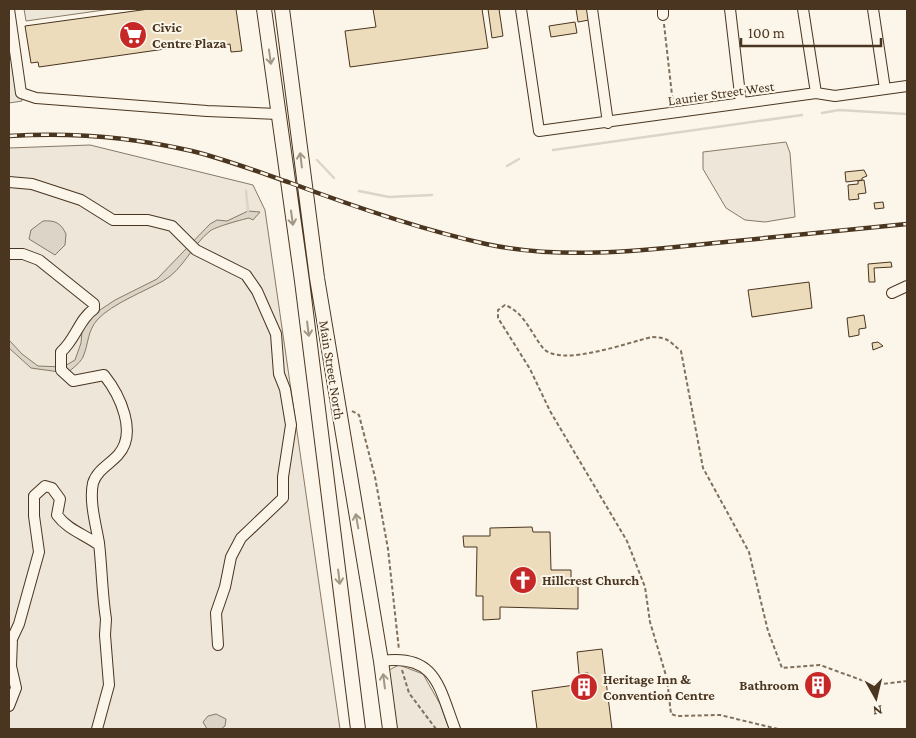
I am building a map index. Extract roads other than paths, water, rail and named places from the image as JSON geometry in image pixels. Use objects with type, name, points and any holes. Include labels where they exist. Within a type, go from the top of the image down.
[{"type":"main road","name":"Main Street North","points":[[264,9],[302,281],[358,729]]},
{"type":"main road","name":"Main Street North","points":[[282,9],[304,188],[337,402],[381,661],[390,729]]},
{"type":"street","points":[[9,9],[22,93],[36,98],[207,111],[278,114]]},
{"type":"street","name":"Laurier Street West","points":[[521,9],[539,131],[674,114],[816,93],[835,96],[907,86]]},
{"type":"street","points":[[592,9],[608,123]]},
{"type":"street","points":[[730,9],[741,103]]},
{"type":"street","points":[[803,9],[816,93]]},
{"type":"street","points":[[873,9],[885,89]]},
{"type":"street","points":[[9,182],[32,184],[81,200],[113,220],[148,220],[172,226],[193,248],[246,275],[257,291],[276,334],[279,374],[285,389],[291,425],[283,478],[283,498],[241,538],[230,558],[225,587],[216,613],[218,645]]},
{"type":"street","points":[[9,254],[23,254],[40,260],[94,304],[94,309],[84,317],[72,341],[61,352],[61,370],[73,381],[104,375],[124,414],[128,433],[127,443],[123,449],[97,475],[93,483],[93,507],[99,545],[106,619],[105,635],[109,686],[97,729]]},
{"type":"street","points":[[892,293],[907,286]]},
{"type":"street","points":[[9,706],[16,688],[11,666],[12,639],[19,624],[39,552],[34,516],[34,496],[45,486],[52,488],[60,499],[57,515],[65,526],[82,533],[99,545]]},
{"type":"street","points":[[381,661],[400,658],[423,665],[437,684],[455,729]]},
{"type":"waterway","points":[[822,113],[839,110],[907,114]]},
{"type":"waterway","points":[[553,150],[802,115]]},
{"type":"waterway","points":[[507,166],[519,159]]},
{"type":"waterway","points":[[317,160],[334,178]]},
{"type":"waterway","points":[[246,191],[248,211]]},
{"type":"waterway","points":[[359,191],[389,197],[432,195]]},
{"type":"railway","points":[[9,136],[78,135],[124,139],[169,146],[240,165],[337,200],[436,231],[486,244],[543,252],[600,253],[629,251],[907,224]]},
{"type":"place","name":"Civic Centre Plaza","points":[[133,35]]},
{"type":"place","name":"Hillcrest Church","points":[[523,580]]},
{"type":"place","name":"Bathroom","points":[[818,685]]},
{"type":"place","name":"Heritage Inn & Convention Centre","points":[[584,687]]}]
